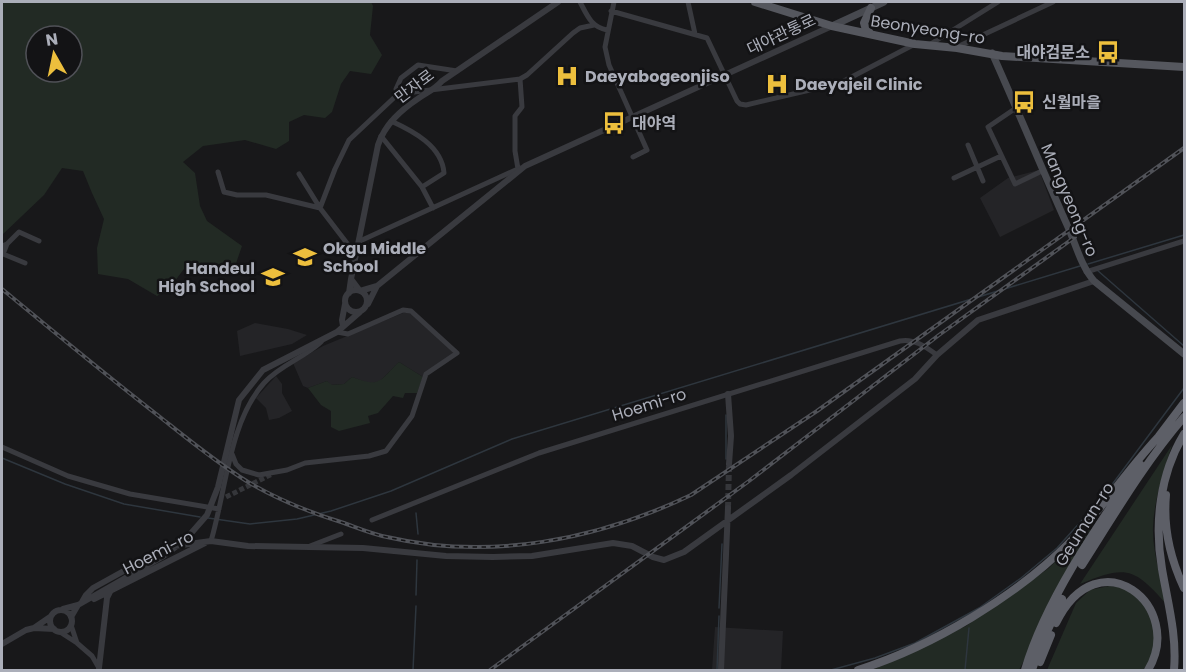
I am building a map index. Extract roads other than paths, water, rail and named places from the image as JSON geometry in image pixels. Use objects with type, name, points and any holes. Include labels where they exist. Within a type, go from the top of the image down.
[{"type":"highway","name":"Geuman-ro","points":[[1024,670],[1050,609],[1097,530],[1162,433],[1185,403]]},
{"type":"highway","points":[[1032,670],[1058,606],[1078,571],[1173,430],[1185,417]]},
{"type":"highway","points":[[858,670],[898,656],[951,629],[998,600],[1035,572],[1070,541],[1099,509],[1140,454],[1162,433]]},
{"type":"highway","points":[[1174,670],[1174,628],[1161,562],[1158,521],[1164,484],[1172,460],[1185,434]]},
{"type":"highway","points":[[1185,439],[1171,472],[1165,517],[1168,543],[1176,570],[1185,588]]},
{"type":"highway","points":[[1037,670],[1057,620],[1066,606],[1083,589],[1107,582],[1131,585],[1148,599],[1155,609],[1162,631],[1161,642],[1159,652],[1148,670]]},
{"type":"main road","name":"Beonyeong-ro","points":[[755,2],[832,26],[915,44],[992,53],[1185,62]]},
{"type":"main road","name":"대야관통로","points":[[832,26],[884,2]]},
{"type":"main road","points":[[871,8],[864,24],[866,30],[871,34]]},
{"type":"main road","name":"Beonyeong-ro","points":[[992,53],[1002,56],[1185,67]]},
{"type":"main road","name":"Mangyeong-ro","points":[[992,53],[1086,271],[1094,281],[1185,354]]},
{"type":"street","name":"만자로","points":[[349,293],[381,136],[391,121],[419,98],[436,88],[442,81],[558,2]]},
{"type":"street","points":[[580,2],[594,25]]},
{"type":"street","points":[[614,2],[605,47],[609,65],[647,150],[633,158]]},
{"type":"street","points":[[688,2],[695,34]]},
{"type":"street","points":[[928,45],[998,2]]},
{"type":"street","points":[[957,48],[1053,2]]},
{"type":"street","points":[[611,11],[707,38],[737,101],[746,105],[840,83],[915,44]]},
{"type":"street","points":[[320,208],[349,140],[398,94],[520,79],[580,28],[594,25],[607,30]]},
{"type":"street","name":"대야관통로","points":[[377,286],[525,166],[832,26]]},
{"type":"street","points":[[398,94],[396,89],[401,78],[418,65],[457,71]]},
{"type":"street","points":[[518,169],[515,150],[515,116],[522,106],[520,79]]},
{"type":"street","points":[[1016,108],[988,127],[1015,184],[1042,171]]},
{"type":"street","points":[[391,121],[413,131],[423,139],[432,148],[443,167],[444,173],[422,187]]},
{"type":"street","points":[[381,136],[422,187],[433,208]]},
{"type":"street","points":[[968,145],[982,181]]},
{"type":"street","points":[[954,178],[1001,156]]},
{"type":"street","points":[[360,241],[525,166]]},
{"type":"street","points":[[218,172],[224,192],[237,195],[266,195],[320,208]]},
{"type":"street","points":[[299,174],[320,208],[356,255]]},
{"type":"street","points":[[25,264],[3,254],[4,245],[19,232],[39,241]]},
{"type":"street","points":[[1086,271],[1185,241]]},
{"type":"street","points":[[351,279],[367,297],[367,304]]},
{"type":"street","points":[[322,340],[314,349],[264,382],[247,407],[232,454],[223,499],[211,540],[248,546],[363,548],[446,556],[503,557],[555,553],[613,543],[632,546],[664,560],[684,552],[727,521],[915,379],[978,320],[1094,281]]},
{"type":"street","points":[[343,326],[346,297],[349,293],[377,286]]},
{"type":"street","points":[[34,628],[56,612],[80,604],[162,557],[186,539],[207,515],[218,487],[239,400],[263,370],[337,332],[367,304],[377,286]]},
{"type":"street","points":[[345,304],[352,312],[360,312]]},
{"type":"street","points":[[232,454],[236,464],[242,470],[259,475],[282,469],[287,470],[305,463],[369,456],[386,451],[412,416],[426,374],[457,353],[411,311],[404,310],[348,334],[337,332]]},
{"type":"street","name":"Hoemi-ro","points":[[372,520],[539,453],[900,340],[909,339],[938,355]]},
{"type":"street","points":[[728,394],[731,436],[729,464]]},
{"type":"street","points":[[2,447],[68,476],[130,494],[218,512]]},
{"type":"street","points":[[272,474],[282,469]]},
{"type":"street","points":[[722,670],[728,508]]},
{"type":"street","points":[[303,548],[341,534]]},
{"type":"street","name":"Hoemi-ro","points":[[80,604],[98,598],[211,540]]},
{"type":"street","name":"Hoemi-ro","points":[[80,604],[93,588],[167,547],[211,540]]},
{"type":"street","points":[[99,669],[107,598],[111,591]]},
{"type":"street","points":[[2,644],[34,628],[67,630],[80,604]]},
{"type":"street","points":[[56,612],[50,624],[77,643],[97,662],[99,669]]},
{"type":"street","points":[[56,612],[66,612],[77,643]]},
{"type":"waterway","points":[[1088,264],[1184,235]]},
{"type":"waterway","points":[[208,518],[250,524],[297,519],[331,511],[391,491],[512,439],[1080,266]]},
{"type":"waterway","points":[[1097,270],[1184,346]]},
{"type":"waterway","points":[[831,670],[875,658],[915,643],[979,608],[1021,578],[1057,548],[1102,498],[1184,388]]},
{"type":"waterway","points":[[726,415],[726,459]]},
{"type":"waterway","points":[[2,458],[65,484],[124,504],[200,517]]},
{"type":"waterway","points":[[416,513],[418,534]]},
{"type":"waterway","points":[[719,608],[722,544]]},
{"type":"waterway","points":[[416,595],[417,560]]},
{"type":"waterway","points":[[413,670],[416,606]]},
{"type":"waterway","points":[[717,670],[719,616]]},
{"type":"waterway","points":[[965,670],[969,628]]},
{"type":"tunnel","points":[[728,508],[729,464]]},
{"type":"tunnel","points":[[226,497],[272,474]]},
{"type":"railway","points":[[2,289],[203,451],[248,482],[282,500],[376,534],[426,544],[465,547],[542,542],[618,524],[691,495],[817,411],[1184,148]]},
{"type":"railway","points":[[490,670],[749,481],[939,335],[1075,237]]},
{"type":"place","name":"대야검문소","points":[[1108,52]]},
{"type":"place","name":"Daeyabogeonjiso","points":[[567,76]]},
{"type":"place","name":"Daeyajeil Clinic","points":[[777,84]]},
{"type":"place","name":"신월마을","points":[[1024,102]]},
{"type":"place","name":"대야역","points":[[614,123]]},
{"type":"place","name":"Okgu Middle School","points":[[305,257]]},
{"type":"place","name":"Handeul High School","points":[[273,277]]}]
